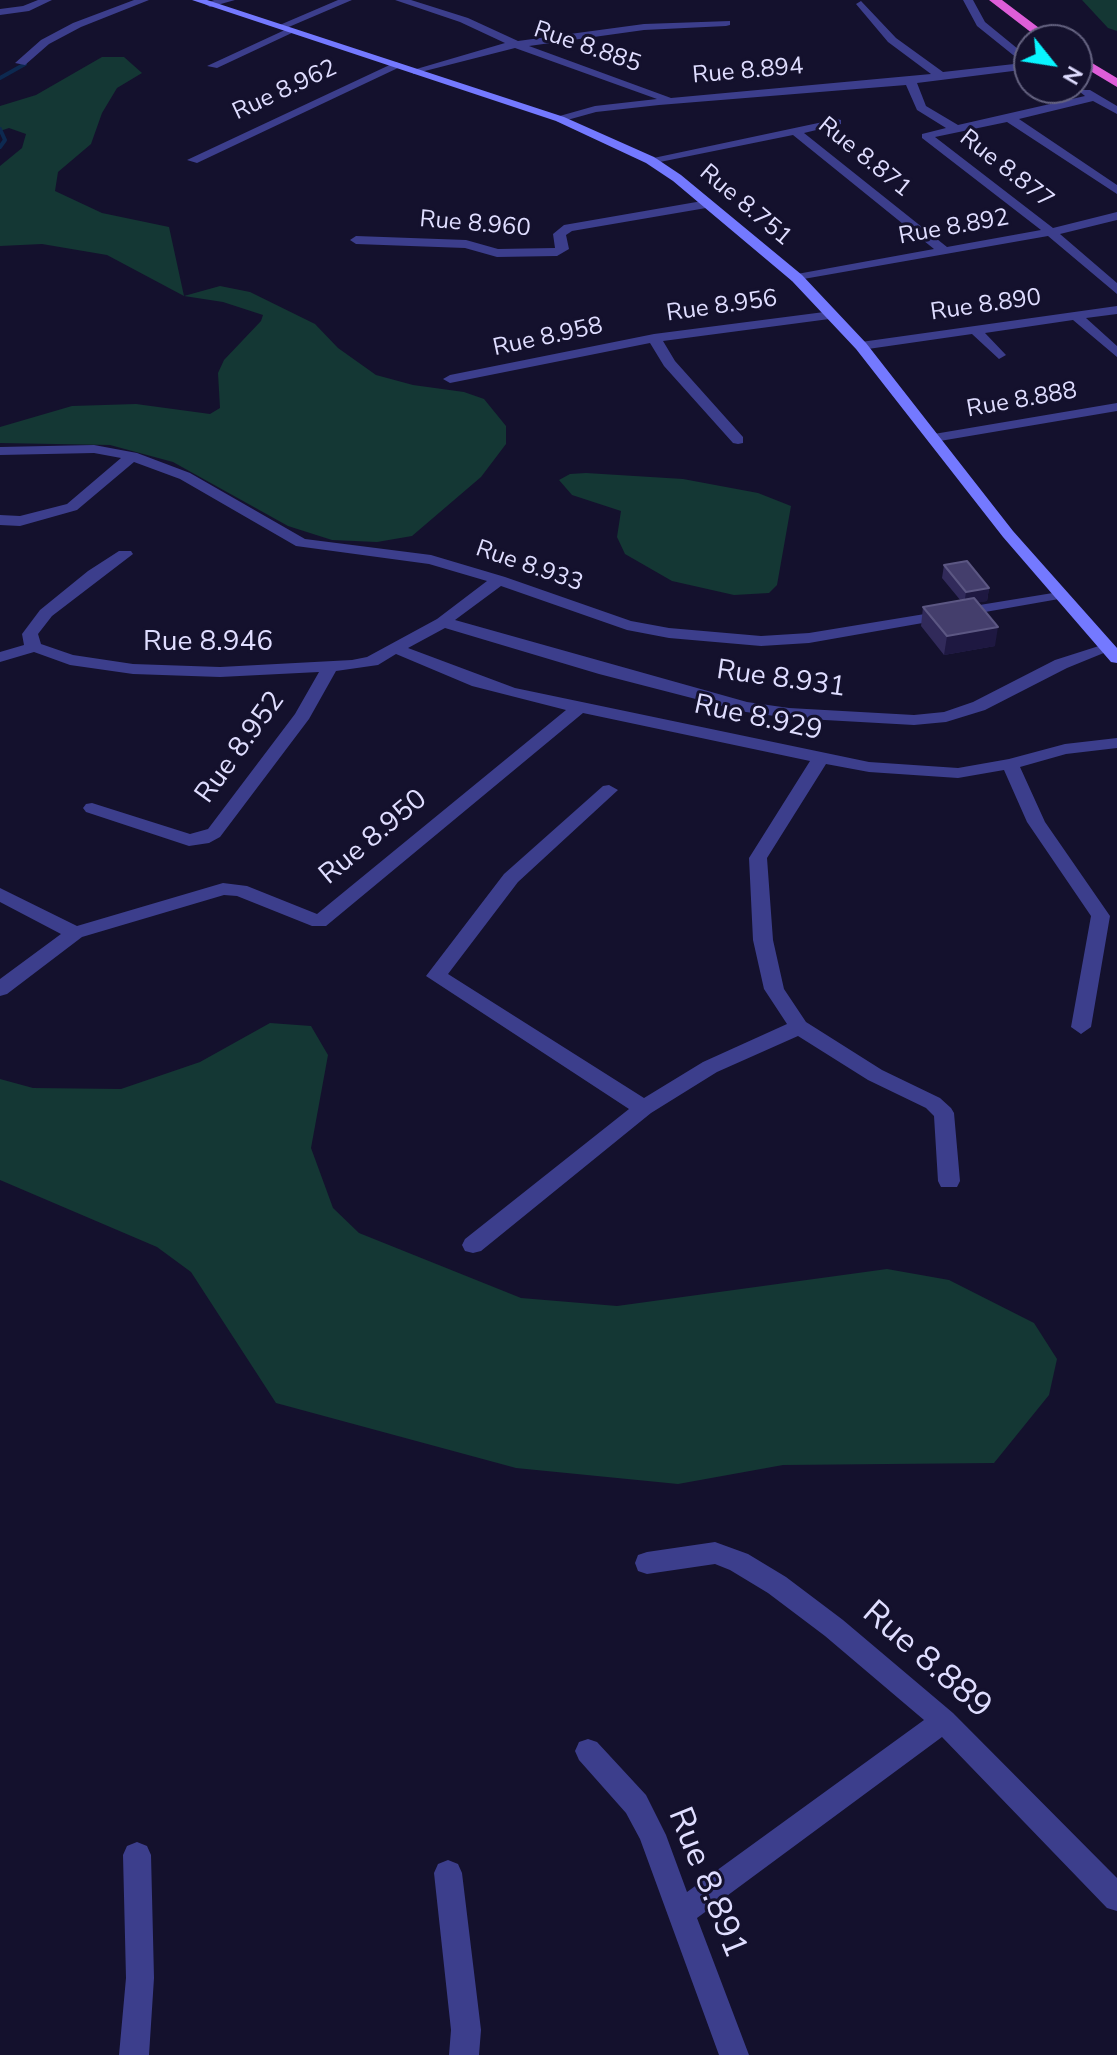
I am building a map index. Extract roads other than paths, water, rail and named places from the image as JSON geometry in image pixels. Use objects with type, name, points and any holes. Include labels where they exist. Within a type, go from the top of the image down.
[{"type":"highway","points":[[995,0],[1027,24]]},
{"type":"highway","points":[[1093,68],[1117,83]]},
{"type":"main road","name":"Rue 8.751","points":[[204,2],[560,119],[650,160],[797,278],[861,346],[1059,594],[1111,646]]},
{"type":"street","points":[[0,12],[25,9],[47,0]]},
{"type":"street","points":[[21,63],[57,35],[100,15],[144,0]]},
{"type":"street","points":[[204,2],[230,0]]},
{"type":"street","points":[[213,66],[347,0]]},
{"type":"street","name":"Rue 8.885","points":[[400,0],[464,20],[514,45],[672,101]]},
{"type":"street","points":[[968,0],[981,24],[1013,51]]},
{"type":"street","points":[[861,4],[892,40],[941,76]]},
{"type":"street","points":[[417,72],[514,45],[644,27],[726,23]]},
{"type":"street","name":"Rue 8.962","points":[[193,160],[272,120],[396,65]]},
{"type":"street","name":"Rue 8.894","points":[[560,119],[595,109],[910,81],[1013,67]]},
{"type":"street","points":[[910,81],[921,108],[956,129]]},
{"type":"street","points":[[1093,96],[1117,111]]},
{"type":"street","name":"Rue 8.877","points":[[1051,232],[926,136],[1096,97]]},
{"type":"street","points":[[1009,118],[1117,190]]},
{"type":"street","points":[[795,131],[837,122]]},
{"type":"street","name":"Rue 8.871","points":[[650,160],[795,131],[945,252]]},
{"type":"street","name":"Rue 8.960","points":[[356,240],[466,244],[497,253],[557,252],[563,249],[559,234],[568,228],[708,204]]},
{"type":"street","name":"Rue 8.892","points":[[797,278],[1051,232],[1117,216]]},
{"type":"street","points":[[1051,232],[1117,290]]},
{"type":"street","name":"Rue 8.890","points":[[861,346],[1117,310]]},
{"type":"street","name":"Rue 8.956","points":[[738,440],[701,402],[669,363],[654,338],[832,315]]},
{"type":"street","points":[[1076,316],[1117,353]]},
{"type":"street","points":[[975,330],[999,355]]},
{"type":"street","name":"Rue 8.958","points":[[450,379],[654,338]]},
{"type":"street","name":"Rue 8.888","points":[[934,438],[1117,407]]},
{"type":"street","name":"Rue 8.933","points":[[0,451],[94,449],[132,456],[185,476],[301,543],[431,560],[499,580],[627,625],[669,633],[761,641],[841,633],[1059,594]]},
{"type":"street","points":[[0,520],[20,521],[72,507],[132,456]]},
{"type":"street","points":[[0,657],[35,647],[30,642],[30,634],[46,613],[94,574],[125,554]]},
{"type":"street","name":"Rue 8.946","points":[[35,647],[70,660],[133,669],[220,672],[329,668],[372,661],[397,649],[443,622],[499,580]]},
{"type":"street","name":"Rue 8.931","points":[[443,622],[631,678],[746,707],[789,713],[914,720],[946,717],[979,706],[1061,664],[1111,646]]},
{"type":"street","name":"Rue 8.929","points":[[397,649],[478,682],[820,759],[869,767],[958,773],[1010,764],[1065,749],[1117,743]]},
{"type":"street","name":"Rue 8.952","points":[[92,808],[189,840],[203,839],[214,833],[303,715],[329,668]]},
{"type":"street","name":"Rue 8.950","points":[[75,933],[223,889],[240,890],[319,922],[456,806],[582,706]]},
{"type":"street","points":[[820,759],[758,858],[763,940],[774,989],[799,1027],[875,1075],[933,1103],[944,1113],[949,1181]]},
{"type":"street","points":[[1010,764],[1036,822],[1101,916],[1081,1027]]},
{"type":"street","points":[[609,790],[511,878],[436,976],[644,1108]]},
{"type":"street","points":[[0,894],[75,933],[0,989]]},
{"type":"street","points":[[473,1245],[644,1108],[710,1067],[799,1027]]},
{"type":"street","name":"Rue 8.889","points":[[647,1563],[715,1553],[739,1562],[834,1628],[944,1721],[1117,1898]]},
{"type":"street","points":[[680,1914],[944,1721]]},
{"type":"street","name":"Rue 8.891","points":[[588,1751],[636,1804],[652,1835],[734,2055]]},
{"type":"street","points":[[134,2055],[140,1978],[137,1855]]},
{"type":"street","points":[[448,1873],[466,2030],[464,2055]]},
{"type":"waterway","points":[[0,78],[25,64]]},
{"type":"waterway","points":[[0,129],[5,140],[0,147]]}]
